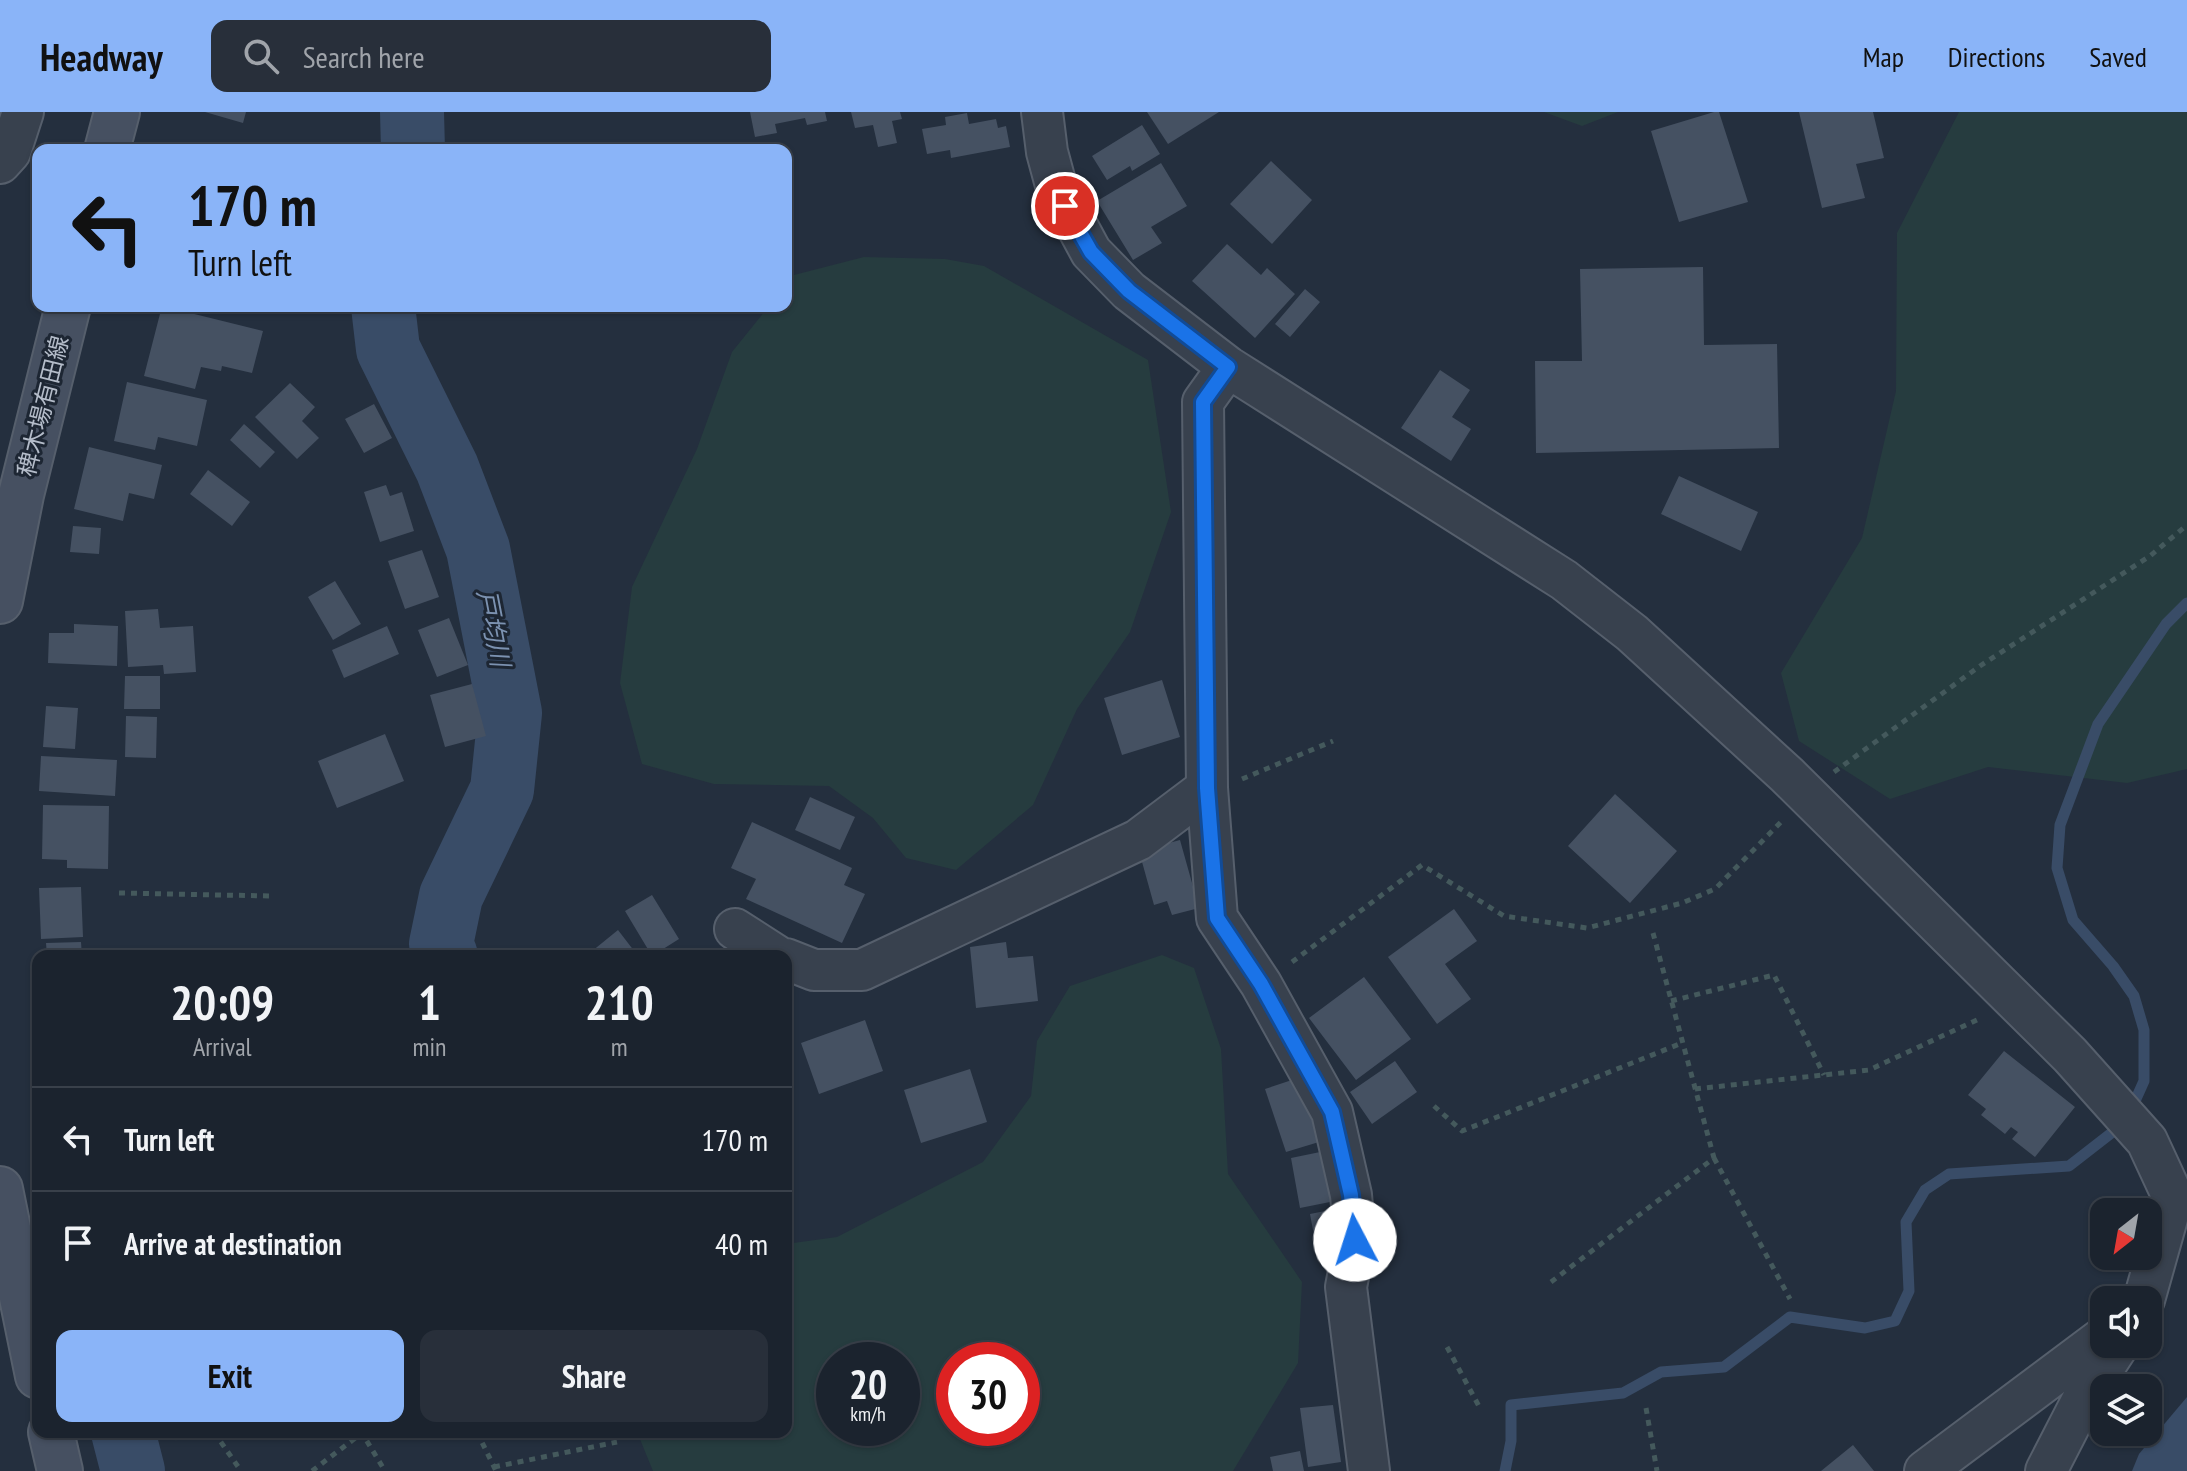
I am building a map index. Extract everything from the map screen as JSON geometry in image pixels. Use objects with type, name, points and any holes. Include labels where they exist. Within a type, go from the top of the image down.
[{"type":"main road","points":[[109,144],[117,112]]},
{"type":"main road","name":"稗木場有田線","points":[[0,601],[21,495],[67,312]]},
{"type":"main road","points":[[0,1189],[32,1346]]},
{"type":"main road","points":[[52,1438],[60,1471]]},
{"type":"street","points":[[0,163],[10,152],[23,112]]},
{"type":"street","points":[[1042,112],[1047,152],[1057,189],[1091,252],[1129,291],[1228,367],[1564,580],[1632,633],[1809,797],[2070,1055],[2147,1141],[2173,1197],[2148,1286]]},
{"type":"street","points":[[1228,367],[1203,402],[1222,784],[1217,918],[1261,984],[1332,1112],[1351,1195],[1355,1240],[1346,1287],[1369,1471]]},
{"type":"street","points":[[792,961],[814,970],[862,970],[1138,840],[1222,784]]},
{"type":"street","points":[[735,929],[768,950]]},
{"type":"street","points":[[1925,1471],[2090,1347]]},
{"type":"street","points":[[2046,1471],[2083,1399],[2110,1358]]},
{"type":"path","points":[[1261,984],[1422,865],[1504,916],[1587,928],[1682,903],[1715,889],[1833,773],[1980,666],[2150,556],[2187,525]]},
{"type":"path","points":[[1222,784],[1333,741]]},
{"type":"path","points":[[119,893],[271,896]]},
{"type":"path","points":[[1653,933],[1714,1158],[1790,1299]]},
{"type":"path","points":[[1671,1001],[1774,975],[1824,1075]]},
{"type":"path","points":[[1695,1089],[1869,1070],[1982,1018]]},
{"type":"path","points":[[1434,1106],[1462,1131],[1682,1043]]},
{"type":"path","points":[[1551,1282],[1714,1158]]},
{"type":"path","points":[[1447,1347],[1481,1410]]},
{"type":"path","points":[[1646,1408],[1657,1471]]},
{"type":"path","points":[[218,1438],[241,1471]]},
{"type":"path","points":[[312,1471],[355,1438]]},
{"type":"path","points":[[365,1438],[385,1471]]},
{"type":"path","points":[[480,1438],[495,1469],[617,1442]]},
{"type":"green space","points":[[1544,112],[1618,112],[1582,126]]},
{"type":"green space","points":[[1959,112],[2187,112],[2187,769],[2127,783],[1988,767],[1890,799],[1799,741],[1781,673],[1862,538],[1896,391],[1897,233]]},
{"type":"green space","points":[[864,257],[945,259],[984,266],[1148,360],[1171,512],[1130,632],[1077,709],[1033,805],[956,870],[906,858],[873,818],[829,786],[714,784],[642,764],[620,683],[632,587],[697,449],[732,352],[764,312],[792,312],[794,275]]},
{"type":"green space","points":[[1162,955],[1194,968],[1221,1049],[1228,1174],[1302,1282],[1298,1363],[1233,1471],[653,1471],[639,1438],[792,1438],[792,1243],[837,1237],[983,1162],[1031,1096],[1037,1041],[1070,986]]},
{"type":"water","points":[[2187,1397],[2187,1471],[2132,1471],[2146,1446],[2162,1446],[2162,1427]]},
{"type":"building","points":[[205,112],[246,112],[243,123]]},
{"type":"building","points":[[750,112],[825,112],[827,121],[807,125],[805,118],[775,124],[777,133],[755,137]]},
{"type":"building","points":[[851,112],[900,112],[902,119],[892,121],[897,143],[878,147],[873,125],[855,128]]},
{"type":"building","points":[[1147,112],[1219,112],[1168,144]]},
{"type":"building","points":[[1719,112],[1748,202],[1679,222],[1651,131]]},
{"type":"building","points":[[1799,112],[1873,112],[1884,158],[1856,164],[1865,198],[1822,208]]},
{"type":"building","points":[[967,113],[969,124],[996,119],[998,128],[1006,126],[1010,147],[951,158],[950,150],[927,154],[922,129],[946,125],[945,117]]},
{"type":"building","points":[[1142,125],[1160,154],[1132,171],[1130,166],[1107,180],[1092,156]]},
{"type":"building","points":[[1271,161],[1312,200],[1272,244],[1230,204]]},
{"type":"building","points":[[1161,163],[1187,206],[1151,227],[1162,243],[1133,260],[1097,201]]},
{"type":"building","points":[[1227,244],[1261,275],[1267,268],[1295,294],[1255,338],[1192,281]]},
{"type":"building","points":[[1703,267],[1704,345],[1777,344],[1779,448],[1536,453],[1535,361],[1582,361],[1580,269]]},
{"type":"building","points":[[1305,289],[1320,302],[1290,337],[1275,324]]},
{"type":"building","points":[[160,312],[186,312],[263,331],[252,373],[222,366],[221,371],[201,367],[195,389],[144,376]]},
{"type":"building","points":[[1440,370],[1470,390],[1452,417],[1471,429],[1451,461],[1401,428]]},
{"type":"building","points":[[127,382],[207,400],[197,446],[158,437],[155,450],[114,441]]},
{"type":"building","points":[[290,383],[315,407],[302,421],[319,438],[297,459],[255,417]]},
{"type":"building","points":[[374,404],[392,438],[364,453],[345,419]]},
{"type":"building","points":[[244,424],[275,452],[260,468],[230,440]]},
{"type":"building","points":[[89,447],[162,465],[154,499],[129,493],[123,521],[74,509]]},
{"type":"building","points":[[208,470],[250,502],[232,526],[190,494]]},
{"type":"building","points":[[1679,476],[1758,512],[1741,551],[1661,514]]},
{"type":"building","points":[[386,485],[390,496],[402,492],[414,531],[380,542],[364,492]]},
{"type":"building","points":[[73,526],[101,528],[99,554],[70,552]]},
{"type":"building","points":[[422,550],[439,597],[405,609],[388,561]]},
{"type":"building","points":[[335,581],[361,624],[333,640],[308,597]]},
{"type":"building","points":[[158,609],[160,628],[193,626],[196,672],[164,674],[163,665],[128,667],[125,611]]},
{"type":"building","points":[[449,618],[468,665],[437,677],[418,630]]},
{"type":"building","points":[[74,624],[118,626],[117,666],[48,663],[49,633],[74,633]]},
{"type":"building","points":[[387,626],[399,654],[344,678],[332,650]]},
{"type":"building","points":[[125,676],[160,676],[160,709],[124,709]]},
{"type":"building","points":[[1162,680],[1180,737],[1122,755],[1104,698]]},
{"type":"building","points":[[472,684],[486,736],[445,747],[430,695]]},
{"type":"building","points":[[46,706],[78,708],[75,749],[43,747]]},
{"type":"building","points":[[126,716],[157,717],[156,758],[125,757]]},
{"type":"building","points":[[385,734],[404,781],[337,808],[318,761]]},
{"type":"building","points":[[41,756],[117,760],[115,796],[39,791]]},
{"type":"building","points":[[1615,794],[1677,851],[1630,903],[1568,846]]},
{"type":"building","points":[[810,797],[855,817],[840,850],[795,830]]},
{"type":"building","points":[[43,805],[109,806],[108,869],[67,868],[67,860],[42,859]]},
{"type":"building","points":[[752,822],[852,868],[844,885],[865,894],[842,943],[746,899],[756,879],[731,868]]},
{"type":"building","points":[[1180,840],[1199,908],[1172,915],[1167,901],[1154,905],[1139,851]]},
{"type":"building","points":[[81,887],[83,937],[41,939],[39,888]]},
{"type":"building","points":[[652,895],[679,939],[662,950],[648,950],[625,911]]},
{"type":"building","points":[[1454,909],[1477,941],[1445,964],[1471,999],[1437,1024],[1388,957]]},
{"type":"building","points":[[618,930],[633,950],[593,950]]},
{"type":"building","points":[[81,942],[82,950],[47,950],[46,943]]},
{"type":"building","points":[[1006,942],[1008,958],[1033,956],[1038,1001],[976,1008],[970,947]]},
{"type":"building","points":[[1364,977],[1411,1039],[1356,1080],[1309,1018]]},
{"type":"building","points":[[865,1020],[883,1071],[819,1094],[801,1043]]},
{"type":"building","points":[[2004,1051],[2075,1107],[2035,1157],[2012,1139],[2018,1132],[2011,1127],[2005,1134],[1981,1115],[1986,1109],[1968,1095]]},
{"type":"building","points":[[1395,1061],[1417,1092],[1372,1124],[1350,1092]]},
{"type":"building","points":[[970,1069],[987,1122],[921,1143],[904,1090]]},
{"type":"building","points":[[1298,1078],[1319,1142],[1286,1152],[1265,1089]]},
{"type":"building","points":[[1325,1151],[1335,1201],[1300,1208],[1291,1158]]},
{"type":"building","points":[[1340,1208],[1348,1252],[1318,1257],[1310,1214]]},
{"type":"building","points":[[1333,1405],[1341,1462],[1308,1467],[1300,1408]]},
{"type":"building","points":[[1853,1445],[1874,1471],[1821,1471]]},
{"type":"building","points":[[1300,1451],[1304,1471],[1273,1471],[1270,1457]]},
{"type":"waterway","name":"戸均川","points":[[412,112],[413,144]]},
{"type":"waterway","name":"戸均川","points":[[384,312],[388,349],[447,468],[478,549],[510,713],[502,790],[451,896],[441,944],[444,950]]},
{"type":"waterway","points":[[2131,1110],[2144,1081],[2144,1030],[2134,996],[2113,966],[2073,920],[2057,868],[2060,825],[2098,724],[2166,624],[2187,603]]},
{"type":"waterway","points":[[1505,1471],[1511,1441],[1511,1405],[1623,1393],[1661,1372],[1724,1367],[1790,1317],[1865,1328],[1895,1321],[1909,1291],[1906,1222],[1925,1190],[1949,1174],[2069,1166],[2123,1124]]},
{"type":"waterway","name":"戸均川","points":[[125,1438],[133,1471]]},
{"type":"route","points":[[1065,206],[1091,252],[1129,291],[1228,367],[1203,402],[1207,788],[1217,918],[1261,984],[1332,1112],[1351,1195],[1355,1240]]}]
